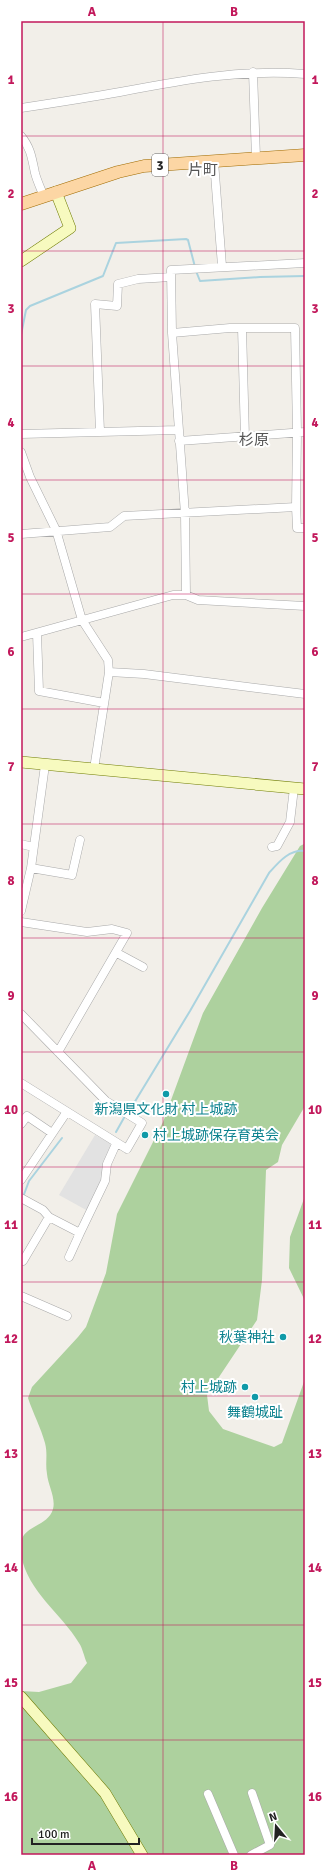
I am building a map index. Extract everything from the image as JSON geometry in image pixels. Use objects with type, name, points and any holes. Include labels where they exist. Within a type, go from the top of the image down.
[{"type":"main road","name":"3","points":[[21,204],[118,172],[144,166],[305,155]]},
{"type":"street","points":[[21,108],[88,98],[194,79],[254,72],[305,74]]},
{"type":"street","points":[[254,72],[256,158]]},
{"type":"street","points":[[21,136],[31,151],[36,175],[44,197]]},
{"type":"street","points":[[214,161],[222,266]]},
{"type":"street","points":[[21,261],[70,228],[56,192]]},
{"type":"street","points":[[186,595],[185,514],[172,333],[171,270],[222,266],[305,263]]},
{"type":"street","points":[[100,432],[95,304],[117,306],[118,284],[138,279],[171,277]]},
{"type":"street","points":[[172,333],[242,328],[295,328],[301,432],[296,528],[305,528]]},
{"type":"street","points":[[242,328],[245,438]]},
{"type":"street","points":[[21,434],[178,430]]},
{"type":"street","points":[[179,441],[245,438],[301,432]]},
{"type":"street","points":[[21,452],[30,476],[56,530],[82,620],[108,660],[110,672],[94,769]]},
{"type":"street","points":[[21,479],[30,476]]},
{"type":"street","points":[[21,534],[56,530],[110,527],[124,516],[296,507]]},
{"type":"street","points":[[21,637],[173,595],[186,595],[198,600],[305,606]]},
{"type":"street","points":[[37,633],[39,691],[104,703]]},
{"type":"street","points":[[110,672],[144,674],[305,694]]},
{"type":"street","points":[[21,762],[305,789]]},
{"type":"street","points":[[21,912],[24,882],[31,868],[45,765]]},
{"type":"street","points":[[272,847],[277,846],[290,822],[294,788]]},
{"type":"street","points":[[31,868],[72,875],[80,840]]},
{"type":"street","points":[[21,844],[33,847]]},
{"type":"street","points":[[21,922],[87,932],[112,929],[127,933],[58,1052]]},
{"type":"street","points":[[116,953],[143,967]]},
{"type":"street","points":[[21,1014],[106,1101],[142,1123],[127,1149],[116,1144],[21,1084]]},
{"type":"street","points":[[21,1180],[66,1113]]},
{"type":"street","points":[[21,1124],[26,1116],[52,1133]]},
{"type":"street","points":[[69,1257],[105,1181],[107,1164],[116,1144]]},
{"type":"street","points":[[21,1198],[43,1210],[49,1217],[80,1233]]},
{"type":"street","points":[[21,1260],[23,1261],[49,1217]]},
{"type":"street","points":[[21,1296],[67,1316]]},
{"type":"street","points":[[21,1697],[105,1792],[142,1855]]},
{"type":"street","points":[[251,1855],[270,1844],[252,1793]]},
{"type":"street","points":[[208,1794],[234,1855]]},
{"type":"green space","points":[[304,844],[305,1106],[282,1145],[278,1162],[266,1170],[262,1280],[257,1320],[207,1395],[209,1411],[223,1429],[274,1447],[282,1443],[305,1379],[305,1855],[21,1855],[21,1691],[39,1692],[71,1683],[87,1663],[80,1645],[72,1632],[46,1602],[30,1580],[21,1555],[20,1545],[23,1537],[32,1528],[45,1521],[50,1516],[54,1505],[47,1474],[45,1443],[28,1398],[32,1387],[86,1327],[106,1273],[117,1214],[163,1122],[203,1013],[262,908],[300,846]]},
{"type":"green space","points":[[305,1196],[305,1301],[289,1268],[290,1237]]},
{"type":"shaded area","points":[[95,1135],[112,1144],[105,1173],[88,1211],[59,1195]]},
{"type":"waterway","points":[[21,335],[26,310],[30,306],[103,276],[116,243],[186,239],[188,240],[195,267]]},
{"type":"waterway","points":[[196,271],[200,281],[305,276]]},
{"type":"waterway","points":[[128,1113],[190,1011],[269,873],[289,854],[305,851]]},
{"type":"waterway","points":[[116,1132],[125,1116]]},
{"type":"waterway","points":[[23,1197],[29,1181],[62,1138]]},
{"type":"place","name":"新潟県文化財 村上城跡","points":[[166,1094]]},
{"type":"place","name":"村上城跡保存育英会","points":[[145,1135]]},
{"type":"place","name":"秋葉神社","points":[[283,1337]]},
{"type":"place","name":"村上城跡","points":[[245,1387]]},
{"type":"place","name":"舞鶴城趾","points":[[255,1397]]},
{"type":"district","name":"片町","points":[[203,170]]},
{"type":"district","name":"杉原","points":[[254,440]]}]
